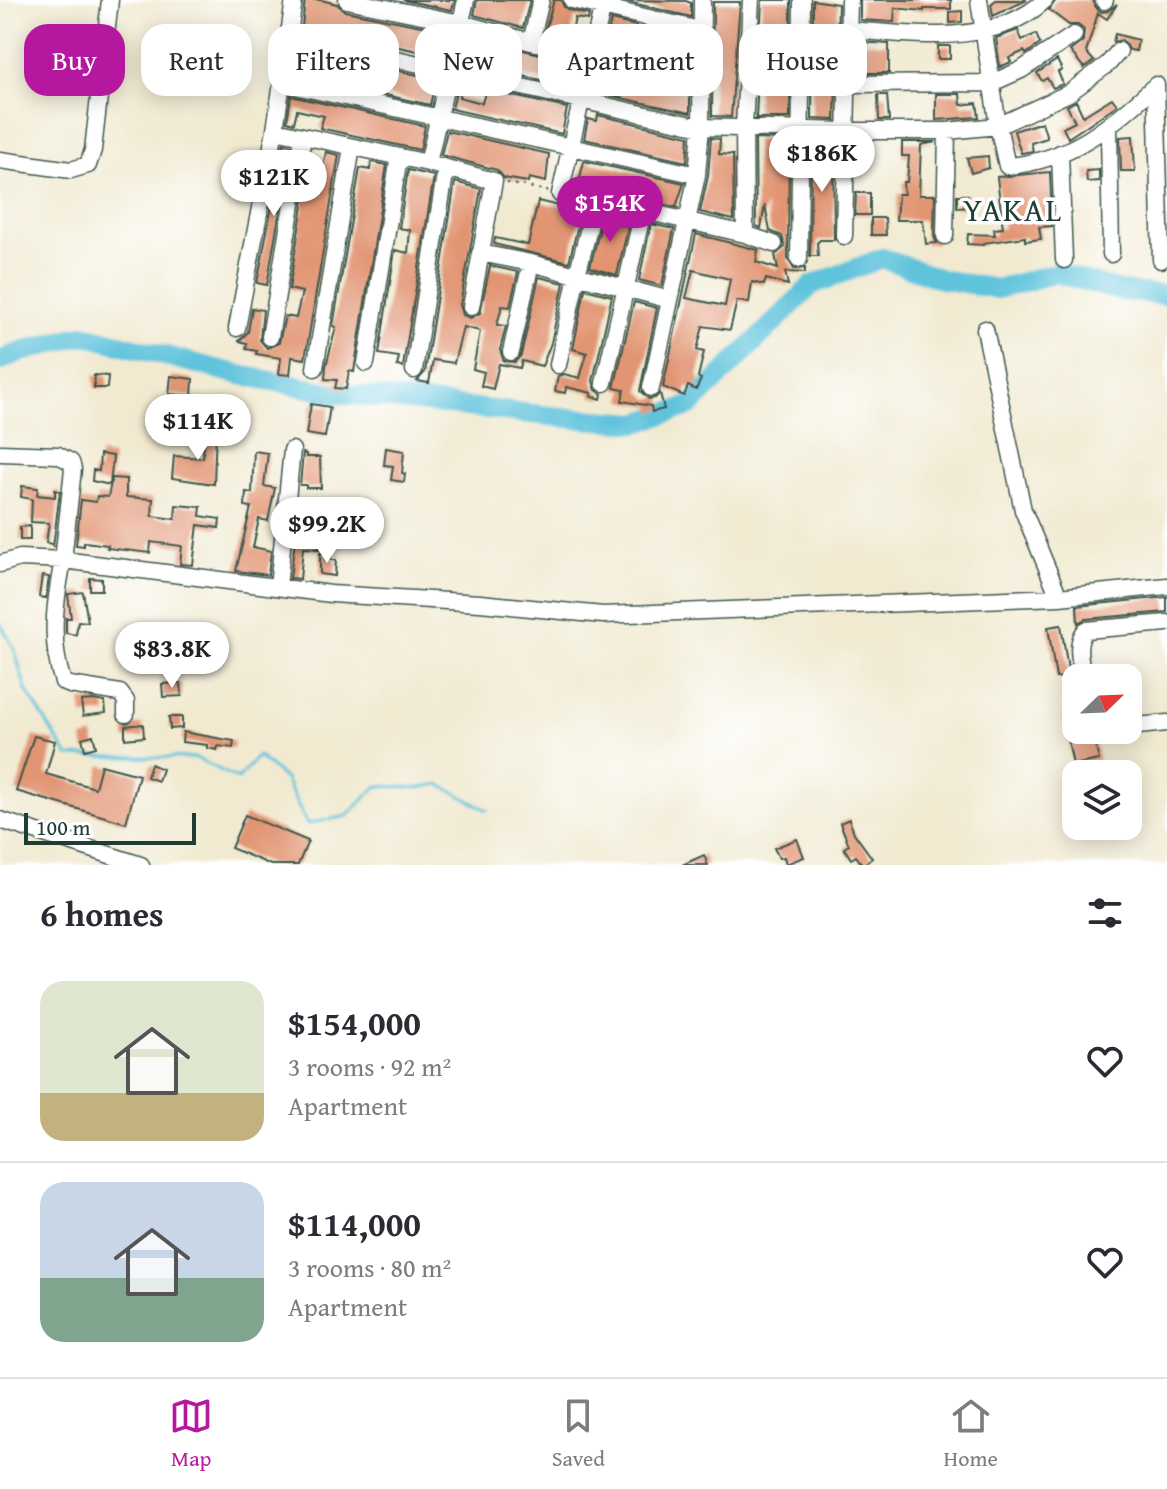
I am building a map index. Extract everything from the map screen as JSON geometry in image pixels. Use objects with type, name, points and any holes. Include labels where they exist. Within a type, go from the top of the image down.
[{"type":"street","points":[[0,160],[71,170],[88,165],[93,150],[110,0]]},
{"type":"street","points":[[291,24],[294,0]]},
{"type":"street","points":[[347,0],[461,23],[538,43]]},
{"type":"street","points":[[461,23],[466,0]]},
{"type":"street","points":[[531,42],[541,0]]},
{"type":"street","points":[[572,0],[603,4],[678,24]]},
{"type":"street","points":[[700,24],[702,0]]},
{"type":"street","points":[[745,234],[744,127],[751,0]]},
{"type":"street","points":[[799,259],[802,0]]},
{"type":"street","points":[[847,24],[849,0]]},
{"type":"street","points":[[979,0],[1007,166],[1035,164],[1109,128],[1156,85],[1161,260]]},
{"type":"street","points":[[867,31],[920,35],[985,32],[1045,0]]},
{"type":"street","points":[[599,24],[603,4]]},
{"type":"street","points":[[867,84],[992,83],[1021,70],[1074,35]]},
{"type":"street","points":[[522,86],[701,127],[947,131],[998,126],[1069,93],[1108,64],[1119,51]]},
{"type":"street","points":[[237,328],[280,96]]},
{"type":"street","points":[[342,96],[697,175]]},
{"type":"street","points":[[428,163],[443,96]]},
{"type":"street","points":[[560,194],[583,96]]},
{"type":"street","points":[[651,388],[697,175],[700,96]]},
{"type":"street","points":[[844,236],[848,96]]},
{"type":"street","points":[[1109,128],[1111,254]]},
{"type":"street","points":[[275,130],[428,163],[494,181],[471,307]]},
{"type":"street","points":[[945,236],[947,131]]},
{"type":"street","points":[[270,337],[303,137]]},
{"type":"street","points":[[315,368],[352,147]]},
{"type":"street","points":[[1060,153],[1064,260]]},
{"type":"street","points":[[366,363],[399,157]]},
{"type":"street","points":[[414,370],[446,168]]},
{"type":"street","points":[[558,365],[596,200],[745,234],[774,244]]},
{"type":"street","points":[[604,383],[643,211]]},
{"type":"street","points":[[480,253],[531,263],[670,300]]},
{"type":"street","points":[[511,352],[531,263]]},
{"type":"street","points":[[985,329],[1023,510],[1059,597]]},
{"type":"street","points":[[278,587],[292,450]]},
{"type":"street","points":[[0,453],[58,455],[71,462],[73,469],[63,560],[53,613],[58,668],[63,682],[120,693],[126,701],[126,714]]},
{"type":"street","points":[[0,564],[20,558],[63,560],[331,594],[480,603],[603,615],[1059,597],[1167,586]]},
{"type":"street","points":[[1081,664],[1080,636],[1086,630],[1167,623]]},
{"type":"street","points":[[1142,726],[1167,723]]},
{"type":"street","points":[[0,820],[141,865]]},
{"type":"path","points":[[494,181],[560,194]]},
{"type":"building","points":[[305,0],[321,0],[337,4],[345,11],[415,25],[415,50],[399,47],[399,24],[302,24]]},
{"type":"building","points":[[403,0],[455,0],[452,10]]},
{"type":"building","points":[[477,0],[530,0],[523,28],[522,24],[508,24],[474,15]]},
{"type":"building","points":[[554,0],[561,0],[569,10],[589,15],[588,20],[575,18],[574,24],[547,24]]},
{"type":"building","points":[[620,0],[686,1],[691,3],[691,17]]},
{"type":"building","points":[[762,0],[791,0],[791,24],[761,24]]},
{"type":"building","points":[[813,0],[838,4],[837,24],[813,24]]},
{"type":"building","points":[[860,0],[951,0],[951,9],[924,11],[895,8],[894,22],[860,20]]},
{"type":"building","points":[[996,0],[1027,0],[993,16],[991,4]]},
{"type":"building","points":[[1056,0],[1093,0],[1102,12],[1117,4],[1107,19],[1098,13],[1086,52],[1094,61],[1084,68],[1070,51],[1083,41],[1084,30],[1078,25],[1069,25],[1049,10]]},
{"type":"building","points":[[713,2],[740,2],[731,117],[712,116],[712,96],[723,96],[723,24],[713,24]]},
{"type":"building","points":[[962,11],[962,22],[950,23],[950,12]]},
{"type":"building","points":[[1018,30],[1022,40],[1036,34],[1040,44],[1026,54],[1024,51],[1009,58],[1011,62],[1000,67],[996,38]]},
{"type":"building","points":[[1115,34],[1138,40],[1136,51],[1130,50],[1122,40],[1113,42]]},
{"type":"building","points":[[867,43],[889,44],[889,73],[867,73]]},
{"type":"building","points":[[938,46],[950,46],[950,59],[938,59]]},
{"type":"building","points":[[522,50],[538,53],[538,79],[522,76]]},
{"type":"building","points":[[1057,60],[1062,70],[1058,72],[1063,84],[1053,88],[1047,78],[1042,81],[1037,73]]},
{"type":"building","points":[[399,71],[415,74],[415,96],[432,96],[430,105],[390,96],[399,96]]},
{"type":"building","points":[[936,94],[960,94],[961,105],[977,103],[979,117],[936,120]]},
{"type":"building","points":[[878,95],[887,95],[889,120],[879,120]]},
{"type":"building","points":[[291,96],[425,126],[420,150],[320,128],[324,116],[297,110],[294,123],[287,121]]},
{"type":"building","points":[[455,96],[482,103],[484,96],[513,96],[567,108],[562,134],[452,109]]},
{"type":"building","points":[[612,96],[690,96],[690,113]]},
{"type":"building","points":[[757,96],[790,96],[790,118],[756,118]]},
{"type":"building","points":[[812,96],[836,96],[835,120],[812,119]]},
{"type":"building","points":[[1112,98],[1117,105],[1068,138],[1063,128],[1075,122],[1067,106],[1076,101],[1083,116]]},
{"type":"building","points":[[598,115],[689,136],[687,162],[584,139],[588,119],[597,121]]},
{"type":"building","points":[[1042,122],[1047,138],[1031,143],[1033,151],[1021,153],[1014,131]]},
{"type":"building","points":[[447,131],[549,154],[546,182],[504,178],[497,170],[441,155]]},
{"type":"building","points":[[1133,136],[1135,171],[1121,171],[1120,137]]},
{"type":"building","points":[[711,138],[720,139],[719,154],[733,155],[734,220],[700,212],[708,176]]},
{"type":"building","points":[[755,139],[789,140],[788,259],[794,269],[805,268],[805,273],[785,272],[788,285],[766,279],[764,285],[752,282],[749,303],[737,301],[730,330],[703,326],[697,350],[704,352],[698,377],[701,379],[696,390],[688,386],[684,396],[663,387],[696,234],[758,250],[756,262],[778,269],[775,255],[785,247],[782,236],[770,231],[765,205],[761,228],[756,226]],"holes":[[[693,270],[730,279],[725,306],[686,298]]]},
{"type":"building","points":[[811,141],[833,142],[834,240],[820,240],[817,243],[818,256],[810,256]]},
{"type":"building","points":[[858,142],[872,142],[872,156],[858,157]]},
{"type":"building","points":[[902,142],[936,142],[921,145],[919,195],[935,195],[934,236],[937,243],[926,244],[923,220],[896,220],[898,194],[904,194],[903,182],[907,182],[909,156],[902,156]]},
{"type":"building","points":[[284,143],[291,145],[267,285],[257,283]]},
{"type":"building","points":[[326,152],[339,155],[305,359],[292,357],[290,375],[279,374],[281,358],[256,354],[257,351],[246,349],[247,343],[239,341],[248,332],[252,308],[263,310],[260,340],[267,348],[279,343],[285,316],[296,318],[302,292],[289,289],[309,169],[322,171]]},
{"type":"building","points":[[988,156],[989,168],[971,173],[967,158]]},
{"type":"building","points":[[584,161],[684,183],[676,207],[679,208],[594,189],[585,197],[569,262],[494,244],[495,238],[528,245],[538,201],[575,210]]},
{"type":"building","points":[[371,162],[387,165],[354,372],[349,371],[346,389],[335,388],[337,380],[325,379],[326,366],[336,327],[333,326],[360,168],[370,170]]},
{"type":"building","points":[[408,170],[434,176],[403,367],[397,366],[399,357],[379,354],[395,250],[408,253],[410,230],[399,228]]},
{"type":"building","points":[[1099,170],[1099,181],[1087,182],[1086,171]]},
{"type":"building","points":[[1050,172],[1052,226],[1039,227],[1041,239],[1025,241],[1025,237],[983,245],[967,244],[968,234],[995,235],[994,229],[1003,228],[997,177]]},
{"type":"building","points":[[455,182],[481,189],[460,305],[463,315],[470,318],[480,313],[490,266],[518,272],[510,307],[502,306],[497,325],[506,326],[500,350],[504,361],[515,362],[521,355],[539,277],[564,283],[551,343],[542,366],[522,361],[520,368],[499,364],[493,389],[481,386],[484,372],[473,369],[480,331],[463,327],[454,363],[433,360],[429,383],[417,381],[425,372]]},
{"type":"building","points":[[856,193],[870,193],[870,215],[855,215]]},
{"type":"building","points":[[957,195],[968,195],[969,207],[957,208]]},
{"type":"building","points":[[604,213],[630,219],[617,275],[590,267]]},
{"type":"building","points":[[871,218],[885,218],[886,235],[871,235]]},
{"type":"building","points":[[651,224],[674,229],[662,286],[639,280]]},
{"type":"building","points":[[585,289],[612,296],[593,381],[596,390],[602,394],[601,399],[591,396],[592,393],[566,387],[565,393],[555,391],[558,376],[564,374],[580,378],[587,353],[573,349]]},
{"type":"building","points":[[634,302],[657,308],[640,391],[649,399],[660,393],[664,409],[652,412],[651,406],[622,401],[624,390],[614,388]]},
{"type":"building","points":[[94,375],[108,376],[107,388],[94,388]]},
{"type":"building","points":[[171,376],[193,379],[192,396],[169,394]]},
{"type":"building","points":[[311,404],[330,407],[325,437],[306,434]]},
{"type":"building","points":[[205,427],[216,428],[214,484],[172,478],[174,456],[203,458]]},
{"type":"building","points":[[386,448],[404,451],[404,482],[391,480],[393,466],[384,465]]},
{"type":"building","points":[[254,451],[268,453],[264,486],[275,488],[268,521],[259,519],[253,547],[271,551],[268,575],[236,571],[251,507],[245,506],[246,492],[252,493]]},
{"type":"building","points":[[303,453],[306,457],[320,457],[321,488],[300,485]]},
{"type":"building","points":[[100,454],[113,456],[110,485],[92,481],[93,470],[99,471]]},
{"type":"building","points":[[112,478],[126,479],[126,497],[153,499],[152,516],[175,519],[176,505],[201,507],[200,516],[220,519],[219,528],[198,525],[193,565],[180,564],[182,546],[151,542],[150,553],[84,542],[84,546],[76,545],[81,500],[96,502],[97,496],[108,497]]},
{"type":"building","points":[[22,486],[38,488],[37,495],[55,497],[55,490],[60,491],[53,547],[46,543],[49,523],[31,522],[32,499],[21,497]]},
{"type":"building","points":[[299,511],[318,513],[317,529],[320,529],[319,549],[303,548],[300,579],[290,578]]},
{"type":"building","points":[[30,526],[30,540],[20,540],[20,527]]},
{"type":"building","points":[[320,553],[331,554],[331,560],[336,560],[335,576],[320,574]]},
{"type":"building","points":[[42,576],[49,577],[46,598],[39,597]]},
{"type":"building","points":[[90,578],[102,579],[102,590],[90,590]]},
{"type":"building","points":[[83,592],[88,622],[78,621],[76,635],[66,633],[66,618],[71,618],[68,594]]},
{"type":"building","points":[[1167,597],[1167,612],[1085,619],[1078,623],[1077,606]]},
{"type":"building","points":[[1061,625],[1067,664],[1062,664],[1062,677],[1056,678],[1048,627]]},
{"type":"building","points":[[181,683],[182,696],[163,697],[162,684]]},
{"type":"building","points":[[81,701],[105,702],[106,713],[83,716]]},
{"type":"building","points":[[169,717],[182,717],[182,728],[170,729]]},
{"type":"building","points":[[143,724],[144,737],[125,739],[125,726]]},
{"type":"building","points":[[183,732],[234,741],[233,748],[218,746],[217,750],[207,748],[207,745],[182,742]]},
{"type":"building","points":[[93,735],[96,747],[85,750],[82,738]]},
{"type":"building","points":[[34,736],[55,741],[46,774],[95,788],[101,765],[139,775],[126,823],[16,791]]},
{"type":"building","points":[[1069,744],[1095,744],[1099,760],[1072,760]]},
{"type":"building","points":[[151,764],[162,769],[158,781],[147,777]]},
{"type":"building","points":[[245,815],[308,841],[298,865],[271,865],[231,848]]},
{"type":"building","points":[[849,819],[854,833],[872,858],[863,865],[856,856],[851,859],[844,848],[849,845],[840,823]]},
{"type":"building","points":[[797,839],[804,857],[786,864],[784,857],[779,858],[774,848]]},
{"type":"building","points":[[704,855],[708,865],[682,865]]},
{"type":"waterway","points":[[0,361],[17,353],[84,335],[240,375],[334,393],[637,423],[690,406],[812,285],[882,258],[941,279],[997,289],[1056,273],[1120,291],[1167,295]]},
{"type":"waterway","points":[[0,623],[14,648],[26,690],[68,756],[196,758],[238,779],[258,756],[285,779],[307,824],[347,816],[377,786],[419,788],[439,784],[487,810]]},
{"type":"district","name":"YAKAL","points":[[1013,210]]}]
